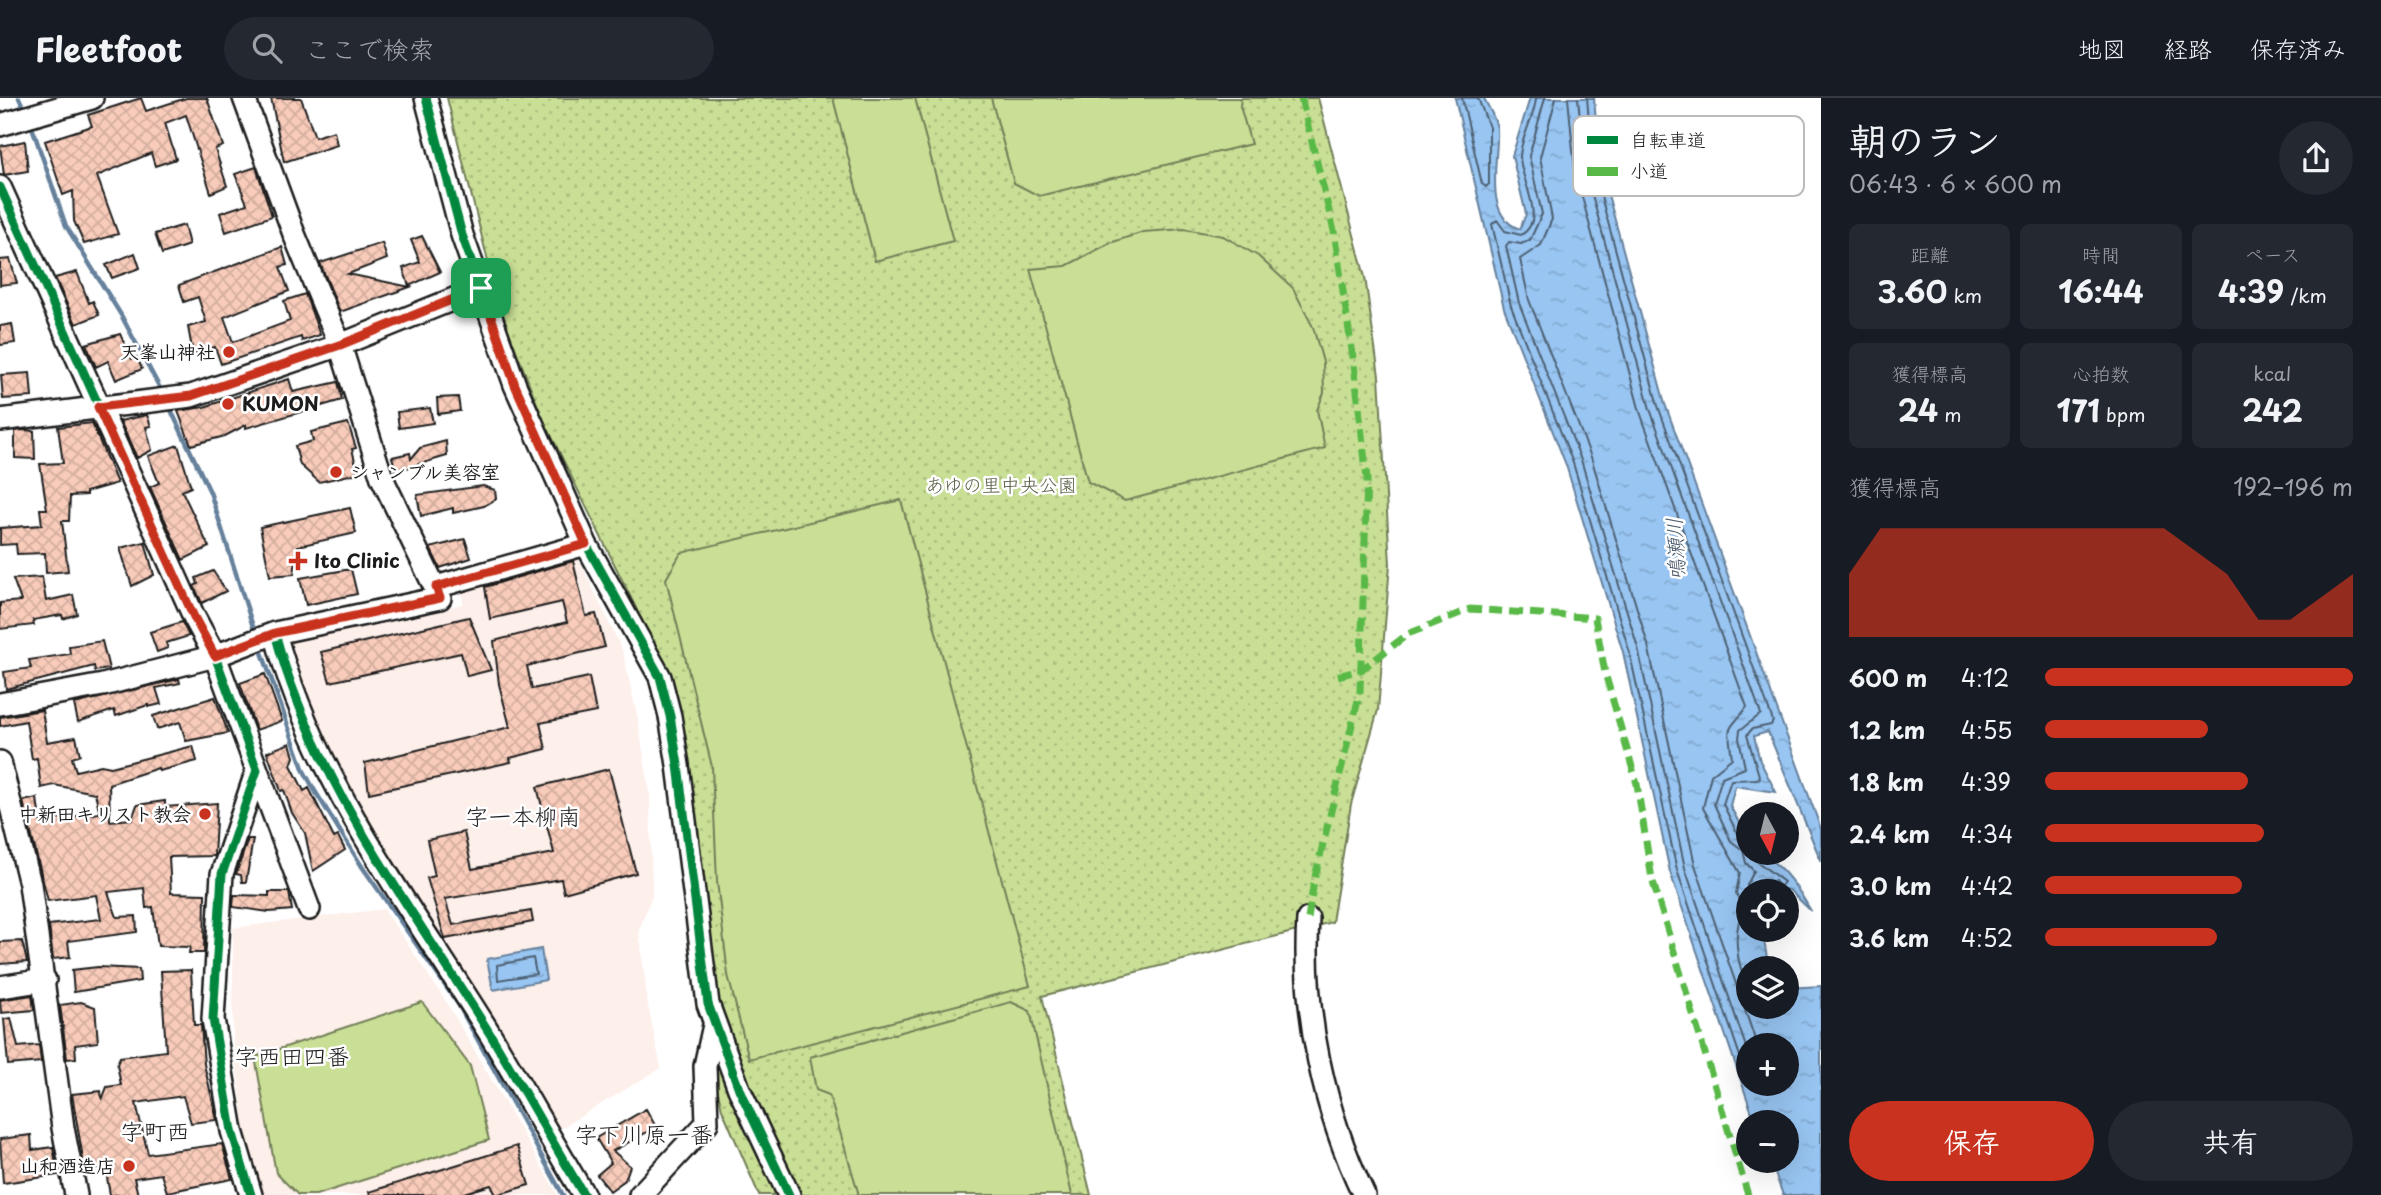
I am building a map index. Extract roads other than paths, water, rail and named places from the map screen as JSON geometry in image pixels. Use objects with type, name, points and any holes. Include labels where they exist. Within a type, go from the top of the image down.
[{"type":"street","points":[[0,705],[103,685],[215,656],[264,637],[440,598],[382,478],[340,345],[294,234],[244,98]]},
{"type":"street","points":[[426,98],[459,222],[515,385],[586,544],[660,677],[670,716],[696,919],[714,1026],[739,1089],[789,1195]]},
{"type":"street","points":[[0,125],[82,99]]},
{"type":"street","points":[[0,187],[194,617],[215,656],[309,909]]},
{"type":"street","points":[[0,420],[191,396],[340,345],[481,288]]},
{"type":"street","points":[[436,587],[586,544]]},
{"type":"street","points":[[264,637],[283,662],[317,747],[374,857],[490,1035],[584,1195]]},
{"type":"street","points":[[0,762],[30,884],[45,980],[62,1128],[76,1195]]},
{"type":"street","points":[[251,1195],[232,1131],[213,1019],[222,874],[257,770]]},
{"type":"street","points":[[1308,919],[1305,962],[1320,1056],[1331,1108],[1364,1195]]},
{"type":"street","points":[[0,987],[45,980]]},
{"type":"street","points":[[640,1195],[708,1123],[705,1066],[714,1026]]},
{"type":"water","name":"鳴瀬川","points":[[1455,98],[1484,98],[1492,113],[1497,129],[1497,200],[1508,222],[1520,229],[1526,214],[1512,156],[1530,98],[1594,98],[1596,116],[1573,116],[1573,196],[1608,196],[1665,404],[1821,829],[1821,861],[1768,732],[1754,736],[1760,761],[1776,792],[1735,786],[1730,806],[1736,817],[1736,865],[1777,865],[1790,879],[1736,879],[1736,942],[1764,942],[1767,956],[1736,956],[1736,1019],[1799,1019],[1799,987],[1821,986],[1821,1195],[1783,1195],[1775,1173],[1799,1173],[1799,1110],[1751,1110],[1746,1096],[1799,1096],[1799,1033],[1736,1033],[1736,1066],[1670,872],[1623,652],[1566,465],[1504,308]]},
{"type":"water","points":[[1799,892],[1811,911],[1799,900]]},
{"type":"water","points":[[541,949],[546,980],[493,990],[487,959]]},
{"type":"waterway","points":[[19,98],[25,110]]},
{"type":"waterway","points":[[30,121],[66,226],[121,315],[162,392]]},
{"type":"waterway","points":[[169,406],[210,492],[255,633]]},
{"type":"waterway","points":[[259,644],[304,771],[315,791],[363,868],[458,1004],[563,1195]]},
{"type":"place","name":"天峯山神社","points":[[229,352]]},
{"type":"place","name":"KUMON","points":[[228,404]]},
{"type":"place","name":"シャンブル美容室","points":[[336,472]]},
{"type":"place","name":"Ito Clinic","points":[[298,561]]},
{"type":"place","name":"中新田キリスト教会","points":[[205,814]]},
{"type":"place","name":"山和酒造店","points":[[129,1166]]},
{"type":"district","name":"字一本柳南","points":[[523,817]]},
{"type":"district","name":"字西田四番","points":[[292,1057]]},
{"type":"district","name":"字町西","points":[[155,1132]]},
{"type":"district","name":"字下川原一番","points":[[644,1135]]},
{"type":"park label","name":"あゆの里中央公園","points":[[1001,485]]}]
